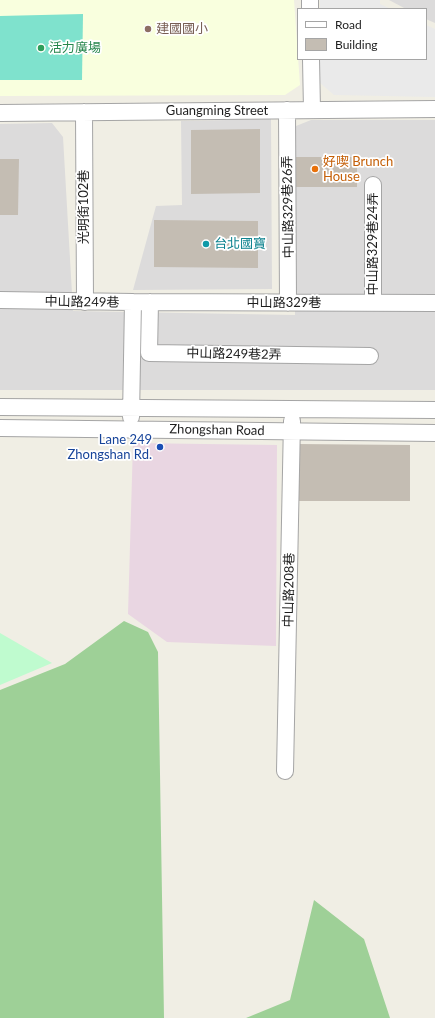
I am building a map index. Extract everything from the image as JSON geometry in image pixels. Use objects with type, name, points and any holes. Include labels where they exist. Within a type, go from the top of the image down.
[{"type":"street","points":[[311,60],[312,110]]},
{"type":"street","name":"Guangming Street","points":[[0,113],[435,109]]},
{"type":"street","name":"中山路329巷26弄","points":[[287,110],[288,303]]},
{"type":"street","name":"光明街102巷","points":[[84,112],[85,302]]},
{"type":"street","name":"中山路329巷24弄","points":[[372,303],[373,185]]},
{"type":"street","name":"中山路249巷","points":[[0,300],[133,302],[131,430]]},
{"type":"street","name":"中山路329巷","points":[[133,302],[435,303]]},
{"type":"street","name":"中山路249巷2弄","points":[[150,302],[149,353],[370,356]]},
{"type":"street","name":"Zhongshan Road","points":[[0,407],[435,410]]},
{"type":"street","name":"中山路208巷","points":[[285,771],[292,409]]},
{"type":"street","name":"Zhongshan Road","points":[[0,428],[435,433]]},
{"type":"shaded area","name":"建國國小","points":[[0,0],[294,0],[297,60],[298,60],[300,85],[285,95],[0,96]]},
{"type":"shaded area","points":[[320,0],[380,0],[380,4],[389,8],[320,8]]},
{"type":"shaded area","points":[[389,0],[435,0],[435,23],[427,19],[427,8],[404,8]]},
{"type":"shaded area","name":"活力廣場","points":[[83,14],[82,80],[0,80],[0,16]]},
{"type":"shaded area","points":[[427,25],[435,29],[435,97],[334,95],[319,82],[319,60],[427,60]]},
{"type":"shaded area","name":"台北國寶","points":[[271,119],[272,289],[133,290],[156,206],[182,205],[181,121]]},
{"type":"shaded area","points":[[311,120],[435,120],[435,390],[0,390],[0,124],[52,123],[63,137],[73,311],[295,315],[296,126]]},
{"type":"shaded area","points":[[133,443],[277,445],[276,646],[167,642],[128,614]]},
{"type":"green space","points":[[124,621],[148,632],[158,652],[164,1018],[0,1018],[0,690],[65,664]]},
{"type":"green space","points":[[0,633],[52,663],[0,685]]},
{"type":"green space","points":[[314,900],[364,939],[390,1018],[246,1018],[290,1000]]},
{"type":"building","points":[[260,129],[260,193],[191,194],[191,130]]},
{"type":"building","points":[[295,157],[357,157],[357,187],[295,187]]},
{"type":"building","points":[[0,159],[19,159],[18,215],[0,215]]},
{"type":"building","name":"台北國寶","points":[[154,220],[258,221],[258,268],[154,267]]},
{"type":"building","points":[[297,444],[410,445],[410,501],[297,501]]},
{"type":"place","name":"建國國小","points":[[148,29]]},
{"type":"place","name":"活力廣場","points":[[41,48]]},
{"type":"place","name":"好喫 Brunch House","points":[[315,169]]},
{"type":"place","name":"台北國寶","points":[[206,244]]},
{"type":"place","name":"Lane 249 Zhongshan Rd.","points":[[160,447]]}]
